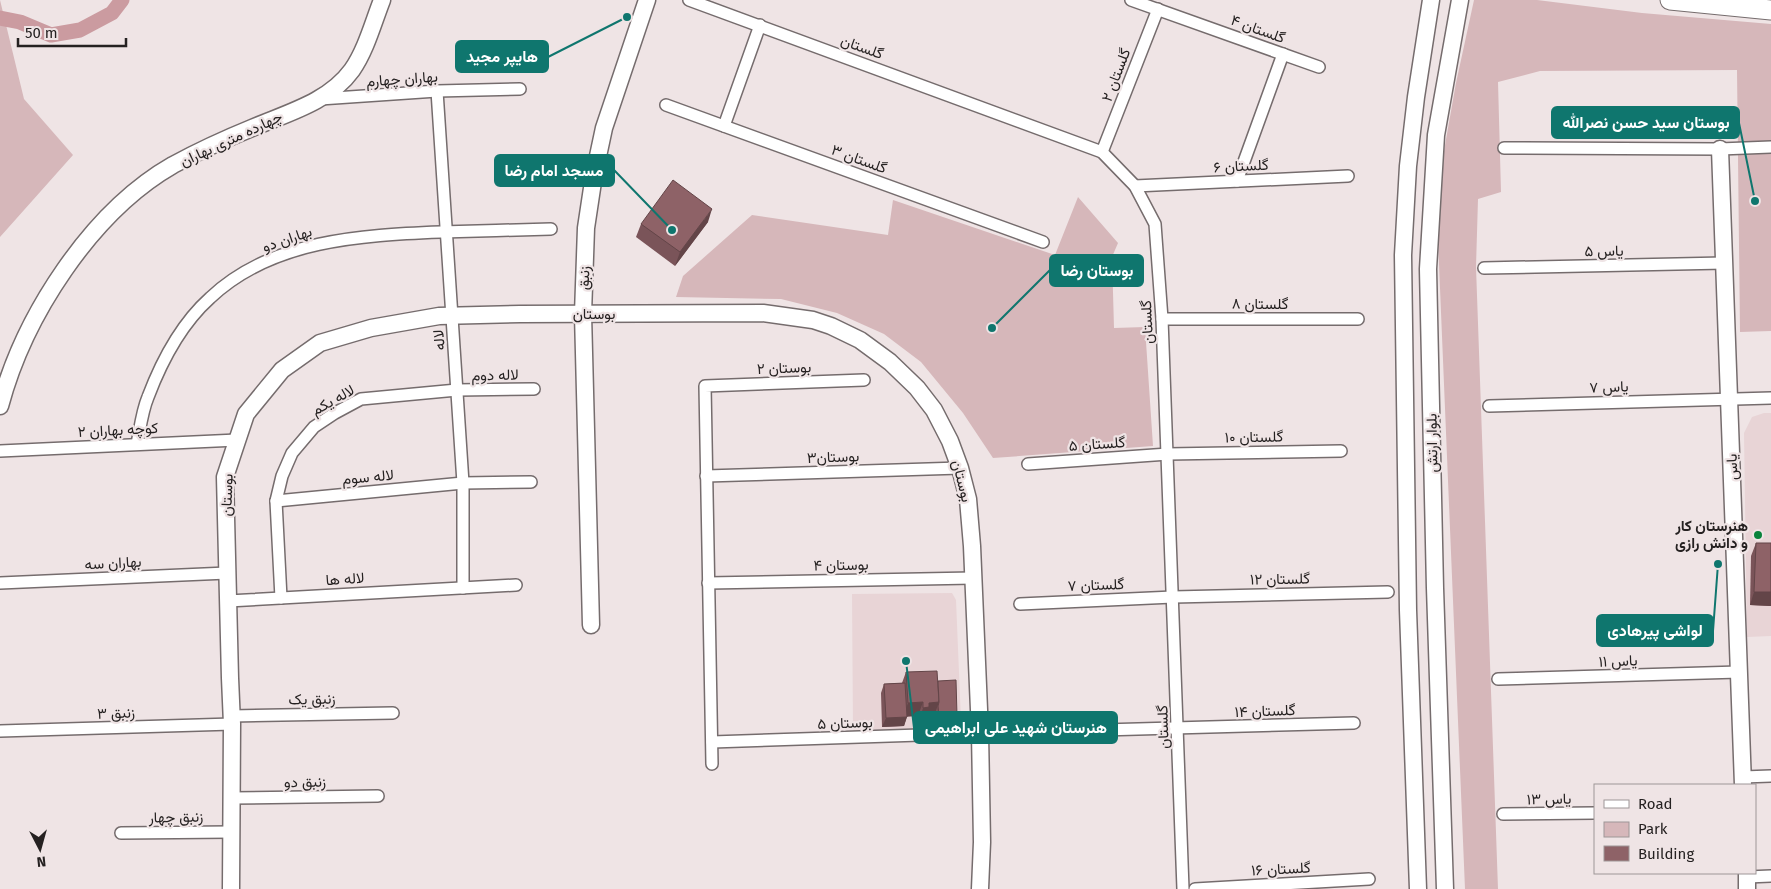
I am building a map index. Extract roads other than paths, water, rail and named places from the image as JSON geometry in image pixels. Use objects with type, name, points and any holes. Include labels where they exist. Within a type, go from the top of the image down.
[{"type":"main road","points":[[1670,0],[1771,10]]},
{"type":"street","name":"چهارده متری بهاران","points":[[0,406],[18,352],[33,321],[65,270],[90,238],[120,205],[145,184],[172,166],[214,144],[316,100],[333,90],[353,68],[382,0]]},
{"type":"street","name":"زنبق","points":[[591,625],[583,314],[586,228],[594,174],[604,128],[647,0]]},
{"type":"street","name":"گلستان","points":[[689,0],[1102,152],[1135,186],[1155,224],[1162,319],[1183,889]]},
{"type":"street","name":"گلستان ۴","points":[[1131,0],[1319,67]]},
{"type":"street","name":"بلوار ارتش","points":[[1418,889],[1408,589],[1403,317],[1404,255],[1411,136],[1431,0]]},
{"type":"street","name":"بلوار ارتش","points":[[1445,889],[1435,588],[1428,260],[1436,135],[1460,0]]},
{"type":"street","name":"گلستان ۲","points":[[1102,152],[1158,9]]},
{"type":"street","points":[[724,126],[760,25]]},
{"type":"street","points":[[1236,182],[1283,54]]},
{"type":"street","name":"بهاران چهارم","points":[[316,100],[437,91],[520,89]]},
{"type":"street","name":"لاله","points":[[437,91],[464,483],[463,588]]},
{"type":"street","name":"گلستان ۳","points":[[666,105],[1043,242]]},
{"type":"street","points":[[1504,148],[1720,149],[1771,147]]},
{"type":"street","name":"یاس","points":[[1720,149],[1743,781]]},
{"type":"street","name":"گلستان ۶","points":[[1135,186],[1348,176]]},
{"type":"street","name":"بهاران دو","points":[[137,444],[147,398],[164,359],[188,321],[210,297],[244,272],[275,257],[321,243],[395,234],[551,229]]},
{"type":"street","name":"یاس ۵","points":[[1484,268],[1724,263]]},
{"type":"street","name":"بوستان","points":[[231,889],[232,720],[225,477],[246,414],[282,370],[320,343],[371,328],[439,316],[763,313],[796,316],[832,326],[860,340],[890,362],[913,383],[939,418],[950,441],[960,468],[968,499],[980,734],[982,842],[980,889]]},
{"type":"street","name":"گلستان ۸","points":[[1162,319],[1358,319]]},
{"type":"street","name":"بوستان ۲","points":[[706,476],[705,386],[864,380]]},
{"type":"street","name":"لاله دوم","points":[[457,390],[534,389]]},
{"type":"street","name":"لاله یکم","points":[[282,598],[276,501],[282,476],[292,453],[314,427],[334,413],[361,399],[457,390]]},
{"type":"street","name":"یاس ۷","points":[[1489,406],[1771,398]]},
{"type":"street","name":"کوچه بهاران ۲","points":[[0,451],[238,440]]},
{"type":"street","name":"گلستان ۱۰","points":[[1168,454],[1340,451]]},
{"type":"street","name":"گلستان ۵","points":[[1028,464],[1168,454]]},
{"type":"street","name":"بوستان۳","points":[[706,476],[960,468]]},
{"type":"street","points":[[706,476],[712,764]]},
{"type":"street","name":"لاله سوم","points":[[276,501],[464,483],[532,482]]},
{"type":"street","name":"بهاران سه","points":[[0,584],[227,573]]},
{"type":"street","name":"بوستان ۴","points":[[708,583],[973,578]]},
{"type":"street","name":"لاله ها","points":[[228,601],[516,584]]},
{"type":"street","points":[[1408,589],[1435,588]]},
{"type":"street","name":"گلستان ۱۲","points":[[1173,597],[1388,592]]},
{"type":"street","name":"گلستان ۷","points":[[1020,604],[1173,597]]},
{"type":"street","name":"یاس ۱۱","points":[[1498,680],[1739,672]]},
{"type":"street","name":"زنبق یک","points":[[232,720],[393,713]]},
{"type":"street","name":"زنبق ۳","points":[[0,731],[232,720]]},
{"type":"street","name":"گلستان ۱۴","points":[[1031,732],[1354,723]]},
{"type":"street","name":"بوستان ۵","points":[[712,742],[980,734]]},
{"type":"street","points":[[1743,781],[1771,776]]},
{"type":"street","name":"زنبق دو","points":[[232,798],[378,796]]},
{"type":"street","name":"یاس ۱۳","points":[[1503,814],[1594,813]]},
{"type":"street","name":"زنبق چهار","points":[[121,833],[232,832]]},
{"type":"street","points":[[1747,879],[1771,876]]},
{"type":"street","name":"گلستان ۱۶","points":[[1194,889],[1369,879]]},
{"type":"waterway","points":[[0,18],[20,22],[51,35],[80,30],[112,13],[122,0]]},
{"type":"place","name":"هایپر مجید","points":[[627,17]]},
{"type":"place","name":"بوستان سید حسن نصرالله","points":[[1755,201]]},
{"type":"place","name":"مسجد امام رضا","points":[[672,230]]},
{"type":"place","name":"بوستان رضا","points":[[992,328]]},
{"type":"place","name":"هنرستان کار و دانش رازی","points":[[1758,535]]},
{"type":"place","name":"لواشی پیرهادی","points":[[1718,564]]},
{"type":"place","name":"هنرستان شهید علی ابراهیمی","points":[[906,661]]}]
